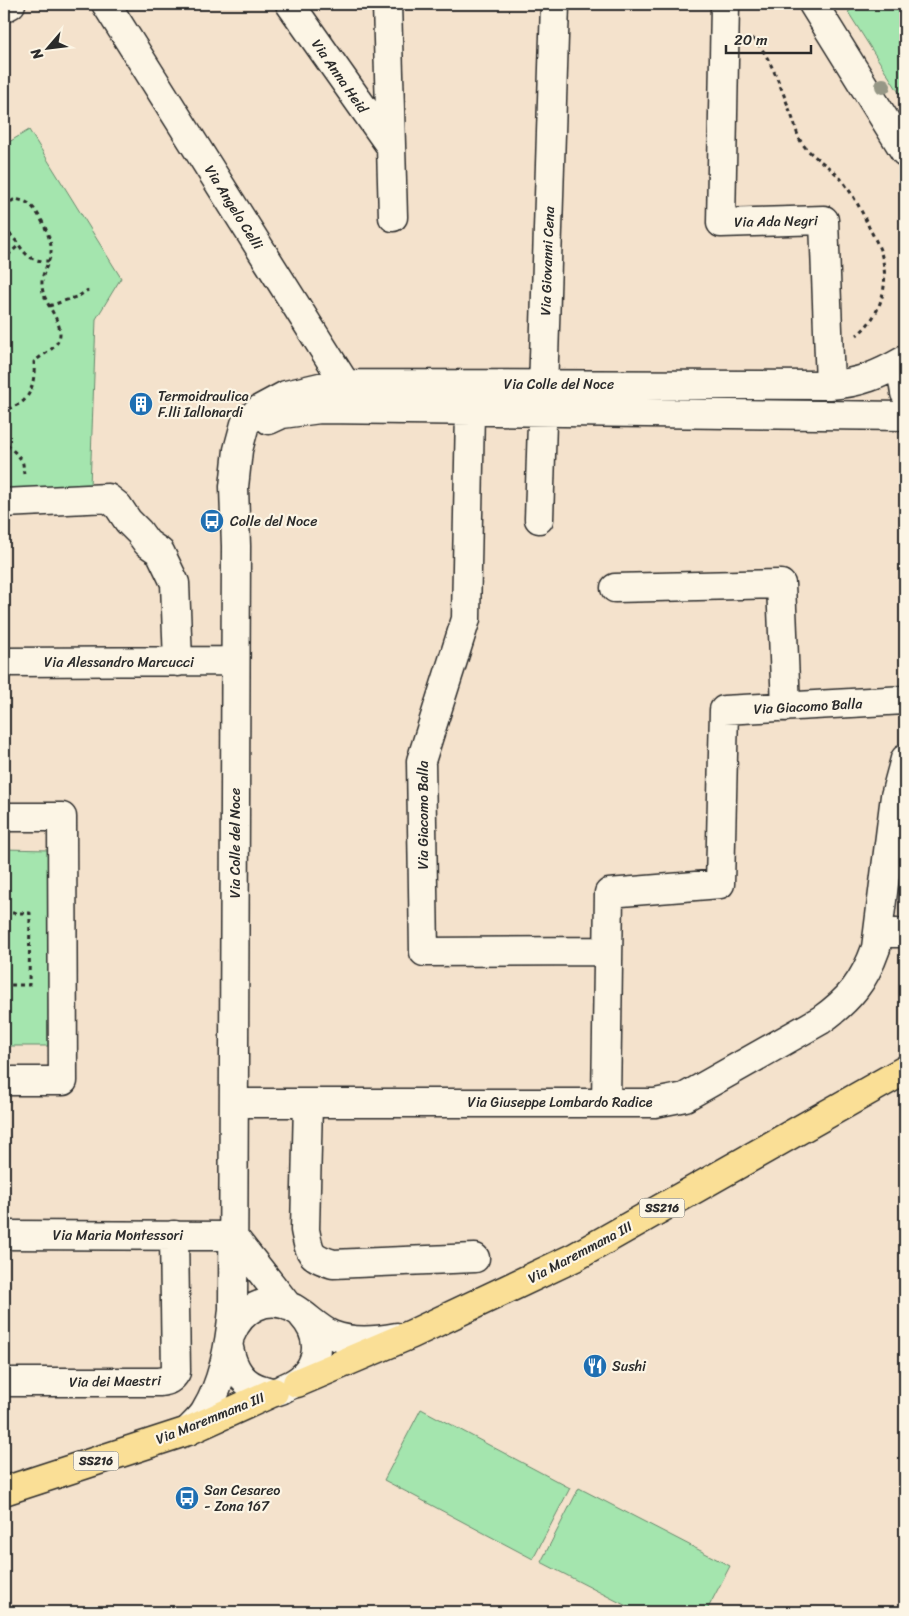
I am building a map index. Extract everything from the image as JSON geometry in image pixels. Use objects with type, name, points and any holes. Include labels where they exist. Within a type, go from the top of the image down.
[{"type":"main road","name":"Via Maremmana III","points":[[4,1491],[188,1431],[412,1334],[575,1258],[905,1070]]},
{"type":"street","points":[[4,8],[11,4]]},
{"type":"street","name":"Via Angelo Celli","points":[[106,4],[361,410]]},
{"type":"street","name":"Via Anna Heid","points":[[290,4],[391,148]]},
{"type":"street","name":"Via Anna Heid","points":[[387,4],[393,217]]},
{"type":"street","name":"Via Giovanni Cena","points":[[539,519],[556,4]]},
{"type":"street","points":[[813,4],[905,152]]},
{"type":"street","name":"Via Ada Negri","points":[[725,14],[721,223],[824,220],[830,385]]},
{"type":"street","name":"Via Colle del Noce","points":[[286,1387],[260,1389],[248,1383],[238,1373],[232,1361],[230,1341],[233,1309],[234,1103],[234,487],[238,450],[245,424],[260,409],[286,395],[333,384],[830,385],[851,384],[871,378],[905,360]]},
{"type":"street","points":[[905,365],[903,380],[905,394]]},
{"type":"street","name":"Via Colle del Noce","points":[[238,450],[245,438],[254,429],[268,420],[282,414],[320,409],[905,416]]},
{"type":"street","name":"Via Giacomo Balla","points":[[470,411],[466,619],[421,761],[424,952],[608,951]]},
{"type":"street","points":[[15,502],[108,498],[118,506],[147,543],[160,552],[175,583],[178,662]]},
{"type":"street","points":[[615,588],[781,584],[786,707]]},
{"type":"street","name":"Via Alessandro Marcucci","points":[[4,662],[235,661]]},
{"type":"street","name":"Via Giacomo Balla","points":[[606,1103],[609,893],[720,884],[724,710],[905,700]]},
{"type":"street","name":"Via Giuseppe Lombardo Radice","points":[[234,1103],[655,1103],[685,1097],[821,1020],[834,1011],[856,990],[870,965],[878,933],[895,796],[905,759]]},
{"type":"street","points":[[4,817],[62,817],[64,1071],[64,1081],[4,1081]]},
{"type":"street","points":[[878,933],[905,933]]},
{"type":"street","points":[[308,1103],[305,1230],[309,1249],[315,1258],[333,1264],[475,1258]]},
{"type":"street","name":"Via Maria Montessori","points":[[4,1235],[233,1236]]},
{"type":"street","name":"Via dei Maestri","points":[[4,1382],[159,1382],[173,1378],[176,1372],[174,1235]]},
{"type":"street","points":[[233,1236],[295,1310],[309,1323],[314,1333],[316,1355],[312,1366],[306,1376],[286,1387]]},
{"type":"street","name":"Via Colle del Noce","points":[[188,1431],[206,1411],[218,1384],[230,1341],[239,1318],[253,1308],[271,1303],[295,1310]]},
{"type":"street","points":[[295,1310],[332,1335],[360,1341],[377,1341],[412,1334]]},
{"type":"path","points":[[725,14],[736,28],[758,42],[785,100],[799,139],[806,148],[840,178],[855,199],[881,251],[885,284],[882,299],[875,315],[866,328],[828,351]]},
{"type":"path","points":[[4,206],[15,199],[29,204],[35,210],[51,242],[52,251],[44,272],[42,286],[60,330],[60,338],[56,345],[34,362],[34,376],[28,395],[23,401],[4,413]]},
{"type":"path","points":[[4,230],[6,234],[11,235],[28,256],[48,261]]},
{"type":"path","points":[[4,262],[5,258],[18,245]]},
{"type":"path","points":[[49,306],[79,296],[88,290]]},
{"type":"path","points":[[4,395],[8,403],[8,410]]},
{"type":"path","points":[[4,437],[9,448],[19,457],[23,464],[26,486],[15,502]]},
{"type":"path","points":[[4,455],[9,448]]},
{"type":"path","points":[[4,913],[30,913],[29,985],[4,985]]},
{"type":"green space","points":[[860,4],[905,4],[905,102],[848,12]]},
{"type":"green space","points":[[29,130],[121,278],[96,319],[90,487],[4,488],[4,145]]},
{"type":"green space","points":[[4,849],[49,850],[48,1046],[4,1046]]},
{"type":"green space","points":[[421,1409],[570,1488],[533,1559],[384,1480]]},
{"type":"green space","points":[[579,1488],[730,1566],[706,1612],[638,1612],[541,1562]]},
{"type":"place","name":"Termoidraulica F.lli Iallonardi","points":[[141,404]]},
{"type":"place","name":"Colle del Noce","points":[[212,521]]},
{"type":"place","name":"Sushi","points":[[595,1366]]},
{"type":"place","name":"San Cesareo - Zona 167","points":[[187,1498]]}]
